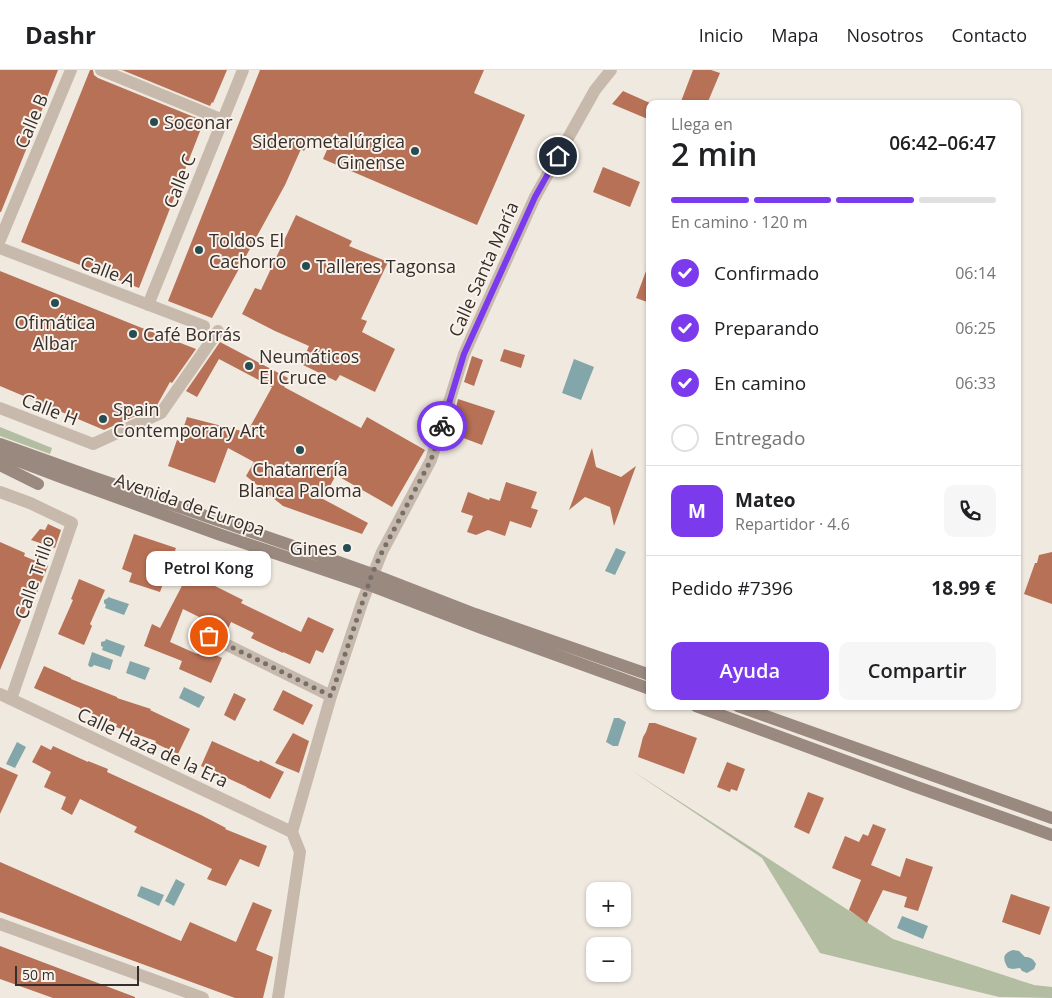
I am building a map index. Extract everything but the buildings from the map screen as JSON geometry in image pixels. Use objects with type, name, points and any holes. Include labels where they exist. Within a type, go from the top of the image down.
[{"type":"main road","name":"Avenida de Europa","points":[[0,444],[290,545],[370,579]]},
{"type":"main road","name":"Avenida de Europa","points":[[0,454],[218,534],[370,579]]},
{"type":"main road","points":[[0,465],[38,484]]},
{"type":"main road","points":[[370,579],[646,674]]},
{"type":"main road","points":[[370,579],[481,628],[646,688]]},
{"type":"main road","points":[[707,710],[905,783],[1052,834]]},
{"type":"main road","points":[[749,710],[1052,818]]},
{"type":"street","name":"Calle B","points":[[0,240],[71,70]]},
{"type":"street","points":[[101,70],[223,120]]},
{"type":"street","name":"Calle C","points":[[148,305],[243,70]]},
{"type":"street","name":"Calle Santa María","points":[[292,832],[331,696],[370,579],[382,552],[431,460],[464,354],[535,197],[595,90],[611,70]]},
{"type":"street","name":"Calle A","points":[[0,248],[204,326]]},
{"type":"street","name":"Calle H","points":[[0,408],[92,444],[161,413],[218,331]]},
{"type":"street","points":[[0,492],[30,503],[38,484]]},
{"type":"street","name":"Calle Trillo","points":[[5,696],[72,523],[30,503]]},
{"type":"street","points":[[209,636],[331,696]]},
{"type":"street","name":"Calle Haza de la Era","points":[[5,696],[292,832]]},
{"type":"street","points":[[278,998],[300,852],[292,832]]},
{"type":"street","points":[[0,924],[203,998]]},
{"type":"green space","points":[[0,427],[52,448],[50,454],[0,436]]},
{"type":"green space","points":[[631,770],[893,939],[1034,985],[1052,987],[1052,998],[999,997],[820,953],[762,858]]},
{"type":"water","points":[[574,359],[594,367],[581,400],[562,393]]},
{"type":"water","points":[[616,548],[626,552],[615,575],[605,571]]},
{"type":"water","points":[[108,597],[129,604],[124,615],[105,608],[104,600]]},
{"type":"water","points":[[106,639],[125,646],[121,657],[102,650],[101,642]]},
{"type":"water","points":[[92,652],[113,660],[110,670],[94,665],[90,667],[88,665]]},
{"type":"water","points":[[130,661],[150,668],[145,680],[126,673]]},
{"type":"water","points":[[184,687],[205,697],[199,708],[179,698]]},
{"type":"water","points":[[614,718],[619,718],[626,722],[618,746],[613,746],[606,742]]},
{"type":"water","points":[[17,742],[26,747],[15,768],[6,764]]},
{"type":"water","points":[[176,879],[185,884],[174,906],[165,901]]},
{"type":"water","points":[[141,886],[164,895],[159,906],[137,896]]},
{"type":"water","points":[[902,916],[928,926],[923,939],[897,928]]},
{"type":"water","points":[[1013,950],[1019,951],[1025,957],[1033,960],[1036,964],[1034,969],[1027,973],[1020,968],[1008,968],[1004,957]]},
{"type":"way so far","points":[[209,636],[331,696],[372,574],[431,460],[442,426]]},
{"type":"place","name":"Soconar","points":[[154,122]]},
{"type":"place","name":"Siderometalúrgica Ginense","points":[[415,151]]},
{"type":"place","name":"Toldos El Cachorro","points":[[199,250]]},
{"type":"place","name":"Talleres Tagonsa","points":[[306,266]]},
{"type":"place","name":"Ofimática Albar","points":[[55,303]]},
{"type":"place","name":"Café Borrás","points":[[133,334]]},
{"type":"place","name":"Neumáticos El Cruce","points":[[249,366]]},
{"type":"place","name":"Spain Contemporary Art","points":[[103,419]]},
{"type":"place","name":"Chatarrería Blanca Paloma","points":[[300,450]]},
{"type":"place","name":"Gines","points":[[347,548]]},
{"type":"place","name":"Petrol Kong","points":[[209,636]]},
{"type":"route","points":[[442,426],[464,354],[535,197],[558,156]]}]
